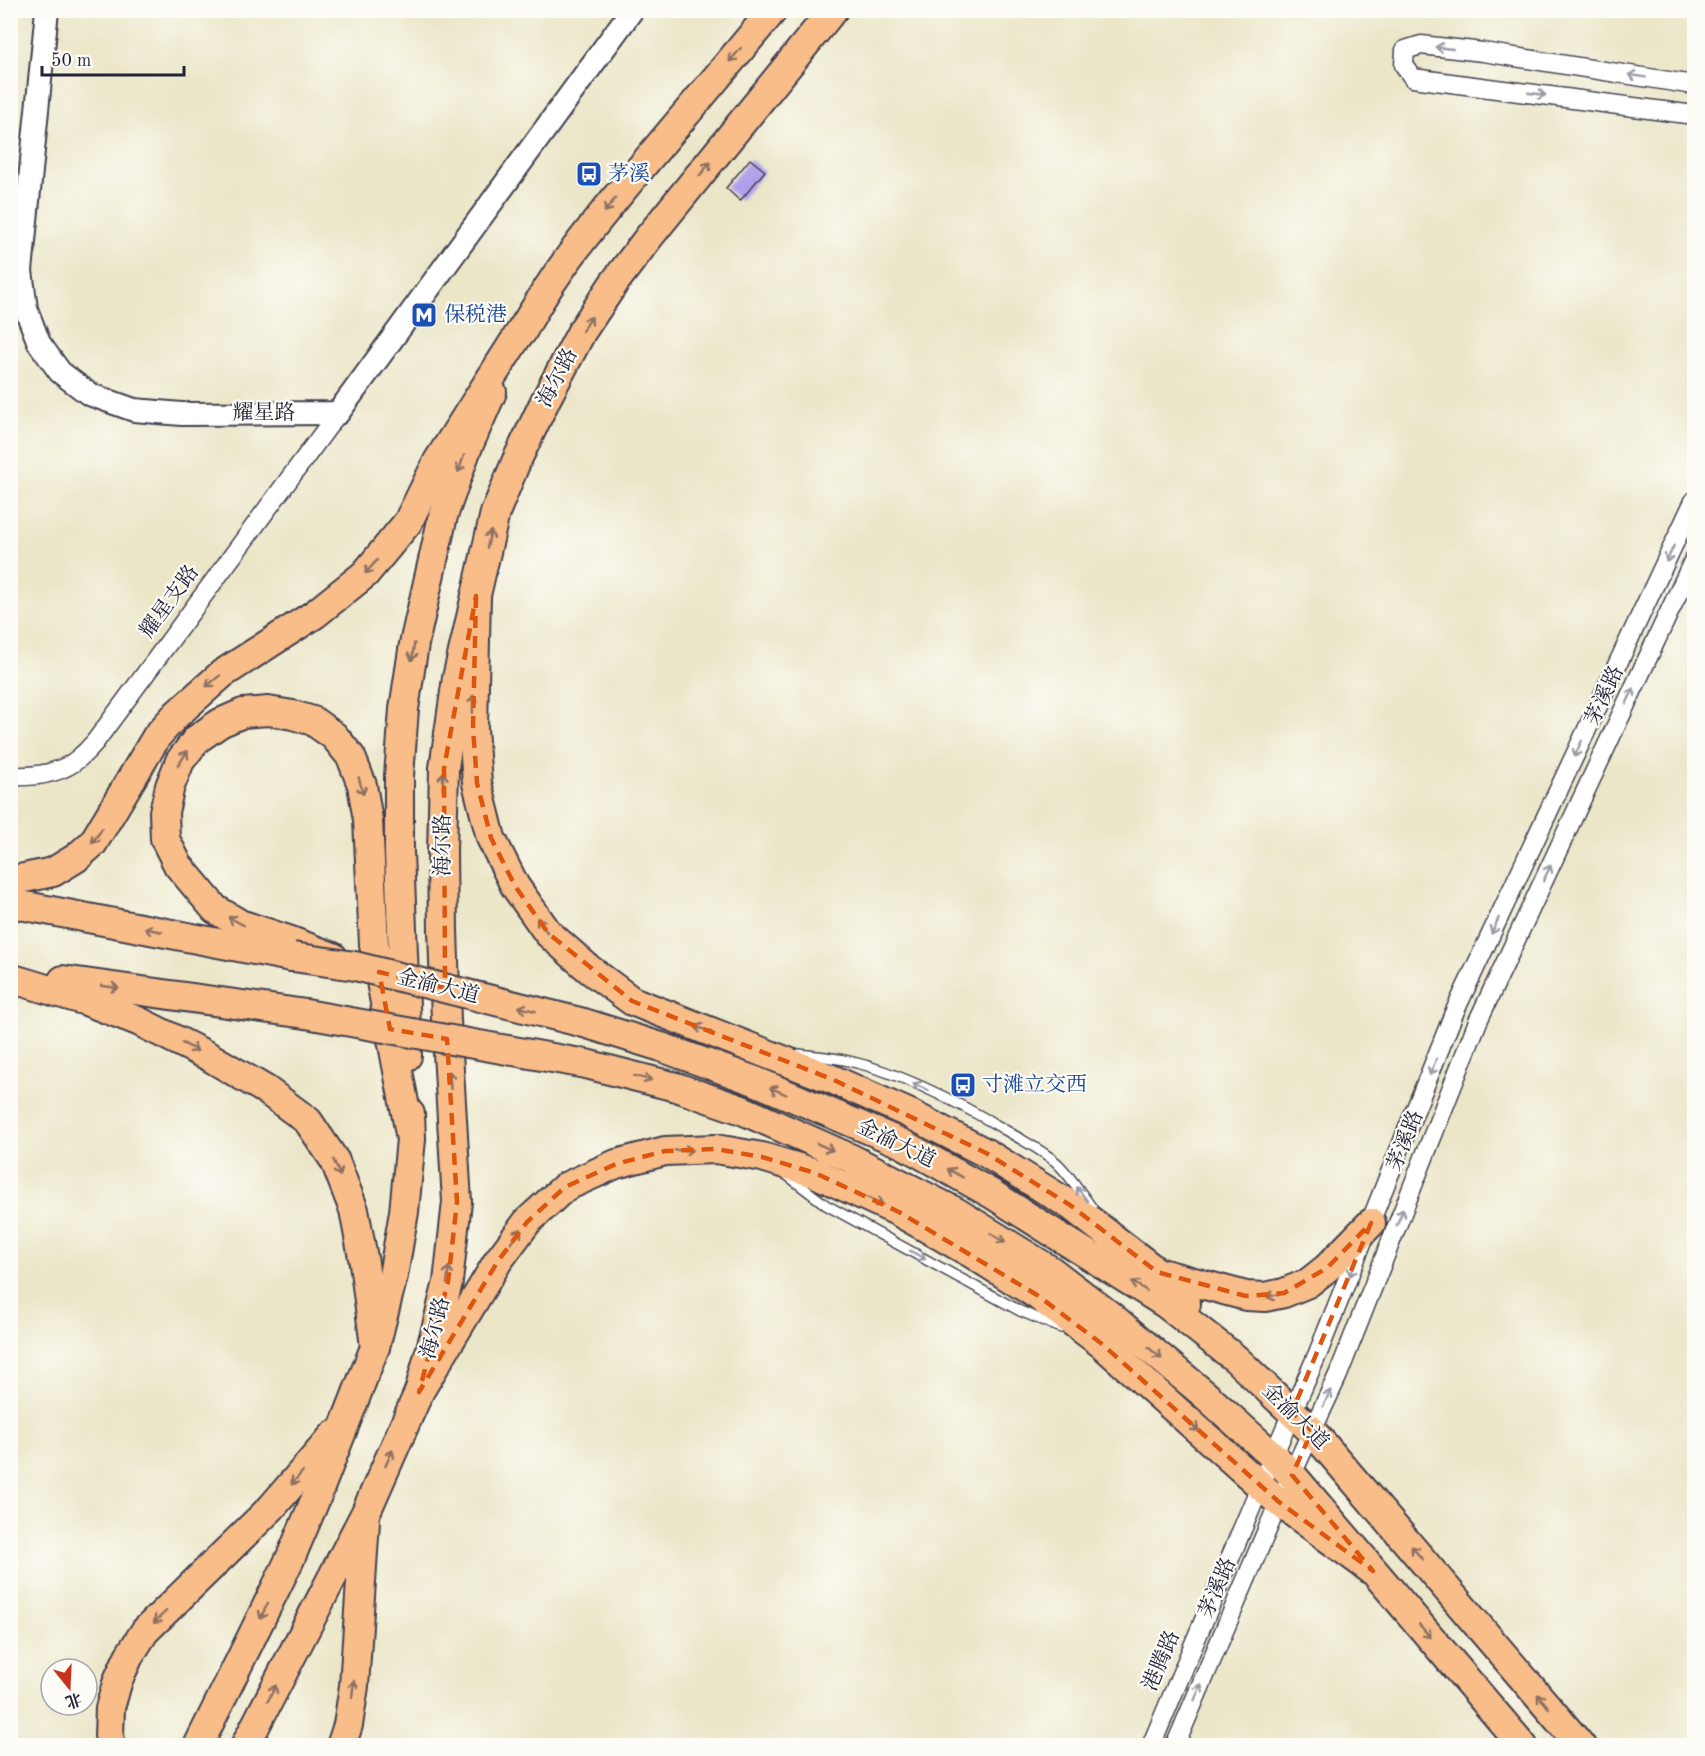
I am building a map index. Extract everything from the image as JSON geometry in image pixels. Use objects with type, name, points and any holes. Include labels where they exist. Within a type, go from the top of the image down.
[{"type":"main road","name":"海尔路","points":[[198,1746],[290,1559],[316,1498],[375,1347],[393,1276],[404,1212],[411,1139],[399,852],[399,776],[414,644],[443,516],[466,451],[496,383],[533,312],[614,201],[773,10]]},
{"type":"main road","name":"海尔路","points":[[245,1746],[366,1512],[419,1392],[448,1282],[456,1202],[443,942],[444,768],[457,678],[495,513],[546,399],[582,331],[614,283],[832,10]]},
{"type":"main road","points":[[10,881],[53,872],[76,858],[93,843],[158,736],[177,714],[222,674],[315,614],[364,574],[408,522],[438,461],[533,312]]},
{"type":"main road","points":[[476,596],[473,728],[477,783],[491,838],[515,886],[548,933],[589,969],[632,1001],[834,1080],[908,1113],[986,1153],[1070,1205],[1157,1272],[1236,1359]]},
{"type":"main road","points":[[292,949],[215,909],[178,865],[165,839],[164,812],[170,786],[180,761],[197,739],[220,723],[243,713],[268,711],[313,721],[334,736],[351,757],[362,785],[368,820],[374,945],[411,1139]]},
{"type":"main road","name":"金渝大道","points":[[10,903],[292,949],[584,1023],[661,1047],[755,1082],[903,1144],[992,1194],[1167,1304],[1236,1359],[1302,1421],[1581,1746]]},
{"type":"main road","name":"金渝大道","points":[[10,973],[306,1014],[586,1064],[676,1087],[742,1110],[850,1158],[956,1212],[1050,1270],[1113,1318],[1204,1394],[1282,1466],[1523,1746]]},
{"type":"main road","points":[[10,978],[86,1001],[138,1021],[208,1056],[256,1084],[308,1121],[335,1161],[354,1210],[375,1347]]},
{"type":"main road","points":[[419,1392],[498,1261],[527,1222],[565,1187],[616,1164],[665,1151],[716,1149],[762,1157],[815,1173],[909,1218],[971,1253],[1037,1295],[1101,1344],[1270,1494],[1373,1571]]},
{"type":"main road","points":[[1157,1272],[1246,1296],[1265,1297],[1284,1293],[1308,1283],[1327,1268],[1371,1223]]},
{"type":"main road","points":[[111,1746],[109,1735],[111,1708],[118,1680],[129,1656],[145,1631],[272,1507],[349,1418]]},
{"type":"main road","points":[[341,1746],[348,1725],[354,1686],[366,1512]]},
{"type":"street","points":[[338,413],[632,10]]},
{"type":"street","name":"耀星路","points":[[45,15],[21,271],[26,309],[39,343],[60,372],[89,394],[134,410],[182,414],[338,413]]},
{"type":"street","points":[[1695,85],[1483,52],[1421,45],[1405,51],[1404,65],[1413,78],[1695,116]]},
{"type":"street","name":"耀星支路","points":[[10,776],[29,777],[55,771],[77,760],[95,742],[338,413]]},
{"type":"street","name":"茅溪路","points":[[1175,1746],[1270,1494],[1302,1421],[1371,1223],[1454,1013],[1695,501]]},
{"type":"street","name":"茅溪路","points":[[1242,1528],[1270,1494],[1302,1421],[1338,1375],[1478,1021],[1695,559]]},
{"type":"street","name":"港腾路","points":[[1151,1746],[1242,1528]]},
{"type":"highlighted area","points":[[476,596],[473,728],[477,783],[491,838],[515,886],[548,933],[632,1001],[834,1080],[986,1153],[1070,1205],[1157,1272],[1246,1296],[1284,1293],[1327,1268],[1371,1223],[1292,1412],[1312,1431],[1292,1475],[1373,1571],[1279,1502],[1102,1344],[1037,1295],[899,1212],[815,1173],[762,1157],[716,1149],[665,1151],[616,1164],[565,1187],[527,1222],[498,1261],[419,1392],[448,1282],[457,1202],[447,1039],[390,1029],[379,972],[445,988],[444,768]]},
{"type":"building","points":[[750,159],[765,171],[740,201],[726,188]]},
{"type":"place","name":"茅溪","points":[[589,174]]},
{"type":"place","name":"保税港","points":[[424,315]]},
{"type":"place","name":"寸滩立交西","points":[[963,1085]]}]
